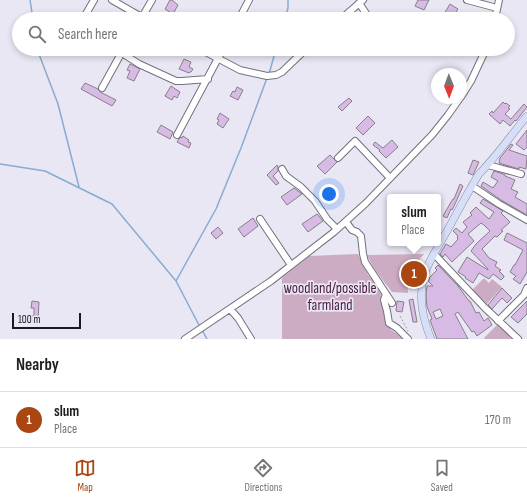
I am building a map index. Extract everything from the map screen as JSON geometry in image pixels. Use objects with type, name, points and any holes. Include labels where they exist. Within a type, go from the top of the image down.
[{"type":"main road","points":[[441,241],[479,174],[527,116]]},
{"type":"main road","points":[[431,339],[425,324],[421,294],[423,278],[438,246]]},
{"type":"street","points":[[87,12],[94,0]]},
{"type":"street","points":[[112,0],[133,12]]},
{"type":"street","points":[[146,12],[152,0]]},
{"type":"street","points":[[243,12],[249,0]]},
{"type":"street","points":[[467,0],[497,8]]},
{"type":"street","points":[[496,12],[499,0]]},
{"type":"street","points":[[349,12],[361,2],[366,12]]},
{"type":"street","points":[[102,88],[120,56]]},
{"type":"street","points":[[130,56],[140,64],[176,81],[208,79]]},
{"type":"street","points":[[213,56],[240,70],[267,76],[276,75],[282,72],[299,56]]},
{"type":"street","points":[[177,135],[220,56]]},
{"type":"street","points":[[467,86],[482,56]]},
{"type":"street","points":[[185,339],[271,282],[346,222],[432,135],[456,104]]},
{"type":"street","points":[[338,158],[355,141],[390,178]]},
{"type":"street","points":[[488,165],[521,174]]},
{"type":"street","points":[[282,169],[286,176],[316,201],[327,219],[337,229]]},
{"type":"street","points":[[472,186],[527,220]]},
{"type":"street","points":[[260,219],[291,266]]},
{"type":"street","points":[[346,222],[352,230],[357,232],[360,236],[365,262],[392,303]]},
{"type":"street","points":[[434,254],[485,308],[518,339]]},
{"type":"street","points":[[498,320],[524,295],[527,288]]},
{"type":"street","points":[[386,294],[384,300],[389,323],[409,336]]},
{"type":"street","points":[[230,309],[238,318],[251,339]]},
{"type":"path","points":[[400,316],[409,336]]},
{"type":"green space","name":"woodland/possible farmland","points":[[358,254],[368,275],[379,286],[391,330],[406,339],[282,339],[282,278],[309,256]]},
{"type":"green space","points":[[424,254],[416,264],[407,282],[408,293],[392,292],[375,270],[367,255]]},
{"type":"green space","points":[[484,278],[489,283],[492,279],[502,287],[487,304],[472,290]]},
{"type":"green space","points":[[502,320],[523,339],[485,339],[484,338]]},
{"type":"building","points":[[170,0],[178,5],[174,12],[170,12],[165,9]]},
{"type":"building","points":[[418,0],[429,0],[424,10],[415,6]]},
{"type":"building","points":[[450,4],[458,9],[456,12],[445,12]]},
{"type":"building","points":[[184,59],[191,62],[189,67],[193,69],[189,73],[179,69]]},
{"type":"building","points":[[130,64],[140,69],[134,81],[127,78],[130,71],[127,70]]},
{"type":"building","points":[[85,83],[116,100],[112,106],[81,89]]},
{"type":"building","points":[[171,86],[180,92],[177,98],[174,96],[172,100],[165,96]]},
{"type":"building","points":[[237,87],[243,90],[238,100],[230,96],[233,91],[235,92]]},
{"type":"building","points":[[349,98],[352,101],[342,111],[338,107]]},
{"type":"building","points":[[503,102],[510,106],[508,108],[510,109],[505,114],[511,119],[524,104],[527,107],[510,126],[503,120],[500,124],[489,114],[492,111],[493,113]]},
{"type":"building","points":[[220,113],[229,119],[223,128],[217,124],[219,120],[217,119]]},
{"type":"building","points":[[368,116],[375,123],[363,135],[356,128]]},
{"type":"building","points":[[161,125],[173,132],[170,139],[157,132]]},
{"type":"building","points":[[527,130],[527,147],[524,150],[516,144]]},
{"type":"building","points":[[183,136],[189,140],[188,142],[191,143],[189,148],[177,142]]},
{"type":"building","points":[[392,140],[398,147],[386,158],[379,151],[380,150],[373,145],[375,142],[383,148]]},
{"type":"building","points":[[511,144],[513,145],[509,150],[527,156],[526,169],[519,167],[519,169],[499,163],[500,158]]},
{"type":"building","points":[[330,155],[337,162],[325,174],[317,166]]},
{"type":"building","points":[[473,160],[479,162],[473,175],[468,173]]},
{"type":"building","points":[[277,165],[278,171],[273,176],[279,183],[276,185],[267,175]]},
{"type":"building","points":[[494,171],[515,180],[511,189],[518,192],[515,197],[527,204],[527,215],[481,186],[483,182],[493,188],[498,181],[491,177]]},
{"type":"building","points":[[460,184],[463,186],[447,218],[443,216],[454,199]]},
{"type":"building","points":[[294,188],[302,194],[287,205],[281,197]]},
{"type":"building","points":[[483,199],[503,211],[501,213],[510,222],[501,230],[503,231],[497,237],[495,236],[482,249],[489,258],[497,262],[495,266],[501,270],[499,271],[504,277],[501,280],[493,274],[489,279],[479,273],[473,283],[458,272],[467,257],[488,270],[471,251],[490,231],[484,225],[481,223],[468,234],[474,241],[452,262],[445,254],[443,257],[440,254],[446,244],[451,247],[458,239],[458,236],[453,231],[456,228],[462,233],[467,227],[463,222],[472,215],[470,213],[476,207],[489,219],[494,212],[480,203]]},
{"type":"building","points":[[317,214],[323,221],[308,232],[302,224]]},
{"type":"building","points":[[253,218],[258,226],[244,237],[238,229]]},
{"type":"building","points":[[218,227],[223,233],[216,239],[211,233]]},
{"type":"building","points":[[507,233],[527,243],[527,272],[520,284],[513,279],[516,276],[510,272],[523,250],[504,240]]},
{"type":"building","points":[[417,263],[422,265],[416,279],[413,278],[411,286],[407,286],[412,271]]},
{"type":"building","points":[[438,265],[470,301],[476,313],[479,312],[484,321],[488,318],[492,325],[477,336],[474,331],[472,332],[458,312],[455,314],[468,339],[437,339],[430,320],[432,319],[427,307],[426,295],[427,286],[433,286],[428,281],[437,270],[435,268]],"holes":[[[440,309],[443,316],[436,319],[433,312]]]},
{"type":"building","points":[[502,288],[512,298],[507,303],[502,298],[492,309],[488,305]]},
{"type":"building","points":[[413,299],[417,322],[413,322],[409,300]]},
{"type":"building","points":[[32,301],[39,302],[38,321],[30,321],[30,316],[34,316],[34,308],[31,308]]},
{"type":"building","points":[[397,301],[404,302],[402,312],[396,311]]},
{"type":"building","points":[[527,301],[527,314],[518,323],[511,317]]},
{"type":"waterway","points":[[30,0],[32,12]]},
{"type":"waterway","points":[[287,12],[288,0]]},
{"type":"waterway","points":[[40,56],[58,104],[79,187]]},
{"type":"waterway","points":[[269,74],[274,56]]},
{"type":"waterway","points":[[176,281],[216,209],[267,78]]},
{"type":"waterway","points":[[0,164],[45,171],[112,204],[176,281],[200,327]]},
{"type":"waterway","points":[[202,330],[207,339]]},
{"type":"place","name":"slum","points":[[414,274]]}]
